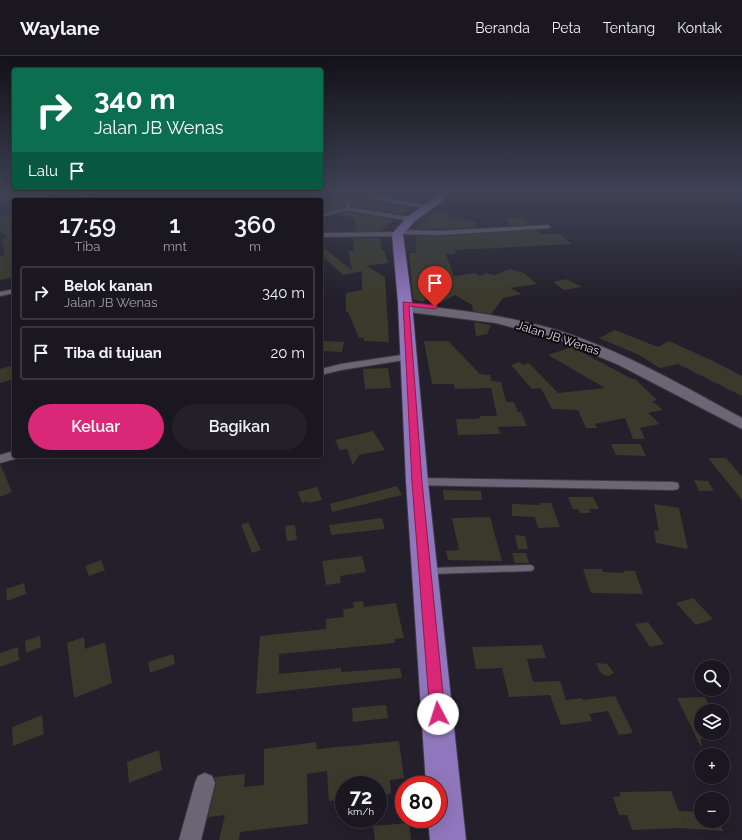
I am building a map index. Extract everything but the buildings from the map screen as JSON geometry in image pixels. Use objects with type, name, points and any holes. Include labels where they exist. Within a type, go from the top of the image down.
[{"type":"highway","points":[[408,229],[405,306],[408,357],[417,482],[426,571],[448,840]]},
{"type":"main road","name":"Jalan JB Wenas","points":[[405,306],[490,318],[518,324],[582,343],[742,416]]},
{"type":"main road","name":"Jalan JB Wenas","points":[[710,402],[742,424]]},
{"type":"street","points":[[323,235],[367,229]]},
{"type":"street","points":[[428,229],[440,232],[514,229]]},
{"type":"street","points":[[0,294],[12,291]]},
{"type":"street","points":[[323,372],[341,367],[408,357]]},
{"type":"street","points":[[0,459],[12,456]]},
{"type":"street","points":[[417,482],[673,486]]},
{"type":"street","points":[[190,840],[204,783]]},
{"type":"lane","points":[[426,571],[530,568]]},
{"type":"shaded area","points":[[323,229],[352,229],[349,231],[323,233]]},
{"type":"shaded area","points":[[406,229],[449,229],[442,233],[443,245],[433,255],[403,254],[401,235]]},
{"type":"route","points":[[435,307],[405,304],[417,482],[438,714]]}]
